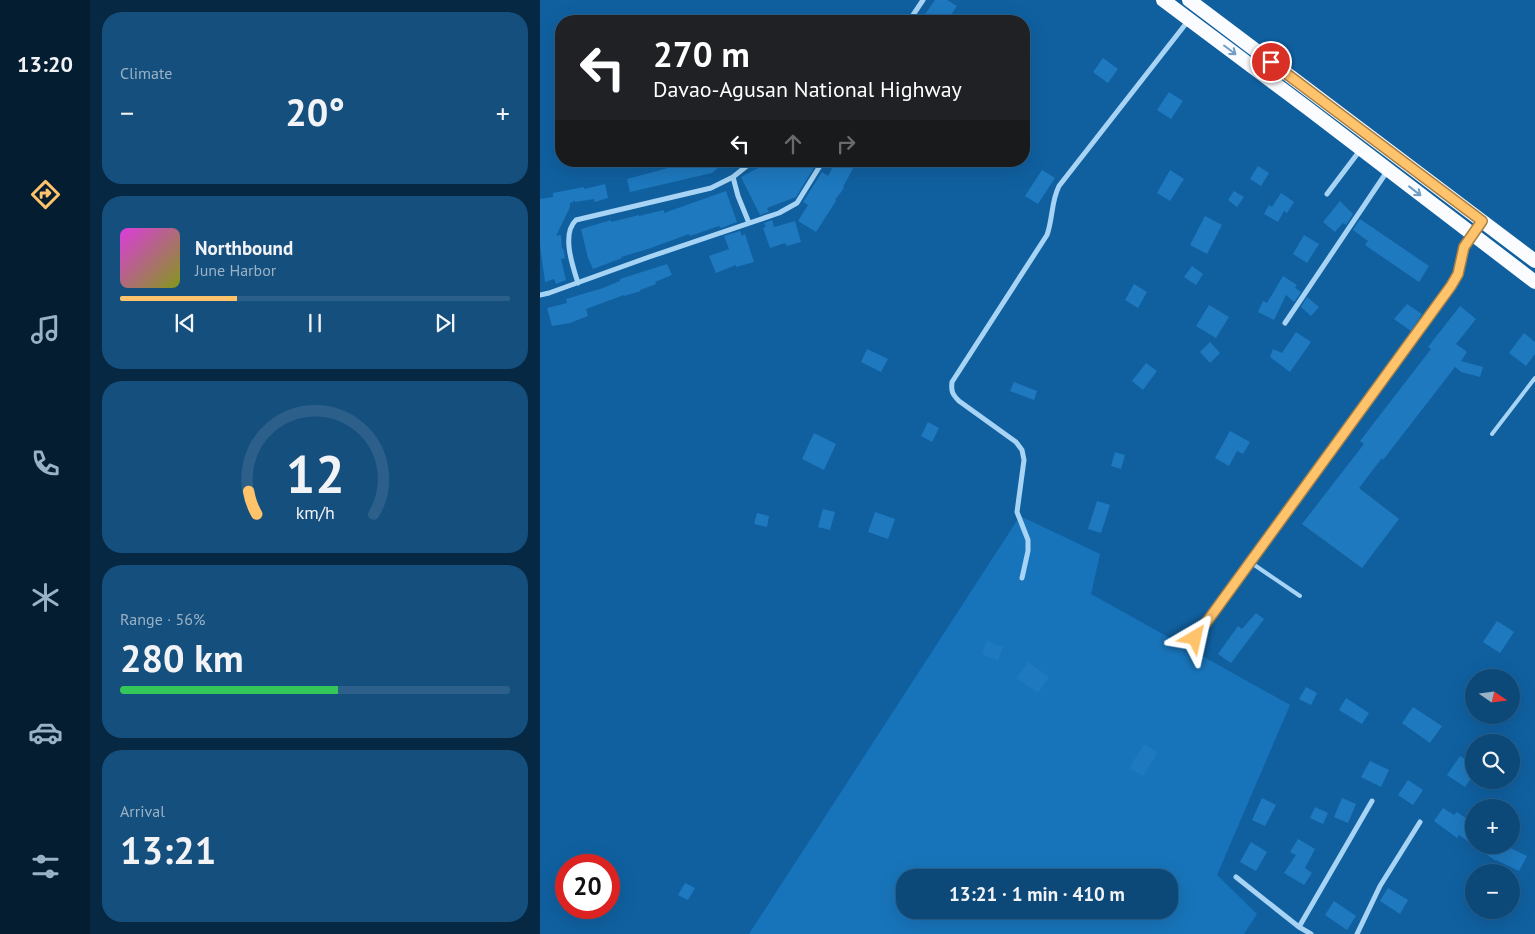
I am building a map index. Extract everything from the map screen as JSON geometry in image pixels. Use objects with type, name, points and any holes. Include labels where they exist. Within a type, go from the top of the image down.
[{"type":"highway","points":[[1162,0],[1535,282]]},
{"type":"highway","points":[[1189,0],[1535,261]]},
{"type":"highway","points":[[1201,29],[1210,16]]},
{"type":"street","points":[[913,15],[923,0]]},
{"type":"street","points":[[1022,578],[1028,551],[1028,540],[1017,512],[1024,460],[1022,450],[1016,442],[959,401],[951,390],[952,382],[1047,235],[1052,218],[1054,196],[1059,186],[1189,20]]},
{"type":"street","points":[[1327,194],[1361,149]]},
{"type":"street","points":[[578,283],[570,248],[570,229],[576,220],[711,188],[733,177],[745,167]]},
{"type":"street","points":[[540,295],[779,213],[797,203],[819,167]]},
{"type":"street","points":[[1286,323],[1388,170]]},
{"type":"street","points":[[733,177],[749,224]]},
{"type":"street","points":[[1299,927],[1372,801]]},
{"type":"street","points":[[1357,934],[1380,886],[1420,822]]},
{"type":"street","points":[[1236,877],[1299,927],[1311,934]]},
{"type":"lane","points":[[1195,638],[1451,286],[1458,274],[1464,247],[1482,221]]},
{"type":"lane","points":[[1492,434],[1535,378]]},
{"type":"lane","points":[[1250,562],[1300,596]]},
{"type":"shaded area","points":[[1020,516],[1100,554],[1091,594],[1290,705],[1217,875],[1257,914],[1244,934],[749,934]]},
{"type":"building","points":[[935,0],[947,0],[957,6],[951,15],[924,15]]},
{"type":"building","points":[[1103,58],[1118,69],[1108,83],[1093,72]]},
{"type":"building","points":[[1169,92],[1183,101],[1171,119],[1157,110]]},
{"type":"building","points":[[1258,166],[1269,173],[1261,186],[1250,179]]},
{"type":"building","points":[[672,167],[718,168],[712,173],[630,192],[627,179]]},
{"type":"building","points":[[760,167],[814,167],[796,197],[767,208],[769,212],[760,215],[741,177]]},
{"type":"building","points":[[833,167],[854,167],[844,188],[816,232],[798,221],[808,205],[803,202],[822,172],[828,176]]},
{"type":"building","points":[[1042,170],[1055,178],[1038,204],[1025,196]]},
{"type":"building","points":[[1170,170],[1184,179],[1170,201],[1157,193]]},
{"type":"building","points":[[605,184],[608,198],[595,202],[594,199],[575,202],[574,200],[570,203],[570,207],[556,236],[561,235],[565,258],[561,259],[566,280],[556,284],[554,279],[545,282],[540,245],[540,199],[553,197],[553,193]]},
{"type":"building","points":[[726,191],[737,222],[690,236],[689,234],[621,257],[593,269],[588,258],[581,229],[611,220],[611,222],[664,210],[664,213]]},
{"type":"building","points":[[1234,191],[1244,197],[1237,207],[1228,200]]},
{"type":"building","points":[[1281,193],[1294,202],[1287,213],[1284,211],[1278,222],[1264,214],[1269,205],[1272,207]]},
{"type":"building","points":[[1340,201],[1353,214],[1346,225],[1343,223],[1335,232],[1323,222]]},
{"type":"building","points":[[1205,216],[1222,225],[1207,254],[1190,245]]},
{"type":"building","points":[[1360,219],[1429,266],[1419,282],[1365,245],[1368,241],[1353,230]]},
{"type":"building","points":[[772,220],[774,227],[795,221],[801,242],[787,246],[785,243],[770,248],[763,228],[766,227],[764,223]]},
{"type":"building","points":[[740,231],[742,236],[745,234],[754,262],[736,267],[736,265],[716,273],[709,256],[729,249],[724,236]]},
{"type":"building","points":[[1304,235],[1319,244],[1307,263],[1293,254]]},
{"type":"building","points":[[667,264],[672,275],[655,282],[656,284],[641,291],[586,309],[588,316],[570,323],[552,326],[547,308],[567,303],[566,299],[603,288],[620,281],[620,279]]},
{"type":"building","points":[[1192,266],[1203,274],[1196,285],[1184,277]]},
{"type":"building","points":[[1283,276],[1297,285],[1295,288],[1301,292],[1294,302],[1286,295],[1274,320],[1258,312],[1263,301],[1267,303]]},
{"type":"building","points":[[1134,284],[1147,292],[1138,308],[1125,300]]},
{"type":"building","points":[[1307,297],[1319,307],[1311,316],[1301,307]]},
{"type":"building","points":[[1407,304],[1422,314],[1411,331],[1394,319]]},
{"type":"building","points":[[1209,305],[1229,317],[1216,338],[1196,326]]},
{"type":"building","points":[[1460,306],[1476,319],[1456,344],[1467,352],[1461,361],[1483,367],[1480,377],[1461,372],[1455,367],[1359,488],[1399,519],[1362,568],[1302,524],[1364,444],[1360,441],[1431,349],[1428,347]]},
{"type":"building","points":[[1296,332],[1311,342],[1290,372],[1270,357],[1273,349],[1282,353]]},
{"type":"building","points":[[1524,333],[1535,342],[1535,354],[1526,366],[1509,353]]},
{"type":"building","points":[[1210,342],[1220,353],[1210,363],[1200,352]]},
{"type":"building","points":[[867,349],[888,359],[881,372],[861,362]]},
{"type":"building","points":[[1146,363],[1157,371],[1143,390],[1132,381]]},
{"type":"building","points":[[1014,382],[1037,391],[1034,400],[1010,391]]},
{"type":"building","points":[[928,422],[939,428],[932,442],[921,436]]},
{"type":"building","points":[[1230,431],[1250,442],[1243,454],[1237,451],[1229,466],[1215,458]]},
{"type":"building","points":[[814,433],[836,444],[824,470],[802,459]]},
{"type":"building","points":[[1115,452],[1125,455],[1121,469],[1111,466]]},
{"type":"building","points":[[1097,501],[1110,505],[1101,533],[1088,529]]},
{"type":"building","points":[[823,509],[835,512],[830,530],[818,527]]},
{"type":"building","points":[[875,512],[895,519],[888,539],[868,532]]},
{"type":"building","points":[[757,513],[769,516],[767,527],[754,524]]},
{"type":"building","points":[[1256,613],[1264,619],[1231,663],[1218,654],[1238,626],[1242,629]]},
{"type":"building","points":[[1497,621],[1514,632],[1500,653],[1483,642]]},
{"type":"building","points":[[987,641],[1003,647],[998,661],[982,654]]},
{"type":"building","points":[[1028,662],[1049,677],[1038,693],[1016,678]]},
{"type":"building","points":[[1306,687],[1317,693],[1311,705],[1299,699]]},
{"type":"building","points":[[1346,698],[1369,713],[1362,724],[1339,710]]},
{"type":"building","points":[[1413,707],[1442,726],[1430,743],[1402,723]]},
{"type":"building","points":[[1144,744],[1158,752],[1143,776],[1129,768]]},
{"type":"building","points":[[1460,756],[1465,759],[1465,787],[1447,775]]},
{"type":"building","points":[[1370,761],[1389,770],[1381,787],[1361,777]]},
{"type":"building","points":[[1408,780],[1423,790],[1413,805],[1398,795]]},
{"type":"building","points":[[1262,798],[1276,805],[1265,826],[1252,820]]},
{"type":"building","points":[[1342,798],[1356,804],[1348,823],[1334,817]]},
{"type":"building","points":[[1315,807],[1328,813],[1323,824],[1310,818]]},
{"type":"building","points":[[1443,808],[1454,815],[1457,812],[1465,818],[1465,839],[1459,835],[1457,838],[1434,821]]},
{"type":"building","points":[[1298,839],[1315,849],[1305,868],[1312,873],[1304,885],[1284,873],[1296,855],[1290,852]]},
{"type":"building","points":[[1251,842],[1267,852],[1256,871],[1240,862]]},
{"type":"building","points":[[1520,853],[1527,856],[1520,869],[1520,864],[1504,864],[1486,854]]},
{"type":"building","points":[[685,883],[695,888],[688,900],[678,895]]},
{"type":"building","points":[[1388,888],[1408,900],[1400,914],[1380,901]]},
{"type":"building","points":[[1334,901],[1356,916],[1347,930],[1325,915]]},
{"type":"route","points":[[1195,638],[1456,279],[1464,247],[1482,221],[1271,62]]}]
